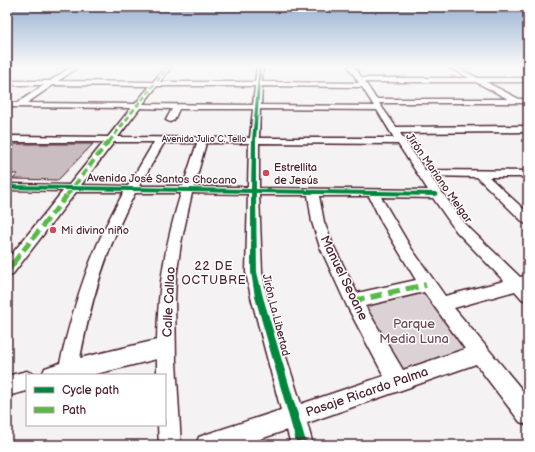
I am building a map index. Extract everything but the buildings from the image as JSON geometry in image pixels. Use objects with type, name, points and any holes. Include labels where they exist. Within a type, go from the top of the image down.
[{"type":"street","points":[[7,112],[45,87]]},
{"type":"street","points":[[7,271],[152,87]]},
{"type":"street","name":"Jirón La Libertad","points":[[260,87],[254,140],[254,272],[259,297],[302,445]]},
{"type":"street","name":"Jirón Mariano Melgar","points":[[365,87],[436,194],[461,228],[524,286]]},
{"type":"street","points":[[491,87],[528,106]]},
{"type":"street","points":[[7,106],[258,107],[528,101]]},
{"type":"street","points":[[170,120],[177,106]]},
{"type":"street","points":[[393,130],[528,130]]},
{"type":"street","name":"Avenida Julio C. Tello","points":[[7,139],[401,141]]},
{"type":"street","points":[[7,147],[18,139]]},
{"type":"street","points":[[60,373],[98,257],[115,220],[161,139]]},
{"type":"street","name":"Calle Callao","points":[[170,445],[166,319],[168,276],[175,240],[203,139]]},
{"type":"street","points":[[422,173],[528,174]]},
{"type":"street","points":[[479,173],[528,220]]},
{"type":"street","name":"Avenida José Santos Chocano","points":[[8,187],[436,194]]},
{"type":"street","name":"Manuel Seoane","points":[[313,192],[322,234],[353,301],[398,381]]},
{"type":"street","points":[[373,193],[403,250],[426,285],[528,414]]},
{"type":"street","points":[[353,301],[426,285]]},
{"type":"street","points":[[441,304],[524,286]]},
{"type":"street","points":[[60,373],[167,347]]},
{"type":"street","name":"Pasaje Ricardo Palma","points":[[208,445],[480,353]]},
{"type":"street","points":[[7,386],[26,381]]},
{"type":"green space","name":"Parque Media Luna","points":[[425,293],[471,352],[400,374],[364,307]]},
{"type":"marked path","points":[[7,271],[152,87]]},
{"type":"marked path","points":[[353,301],[426,285]]},
{"type":"cycle path","points":[[258,87],[254,140],[254,272],[259,297],[302,445]]},
{"type":"cycle path","points":[[7,187],[436,194]]},
{"type":"place","name":"Estrellita de Jesús","points":[[266,173]]},
{"type":"place","name":"Mi divino niño","points":[[53,230]]},
{"type":"district","name":"22 DE OCTUBRE","points":[[214,273]]}]
